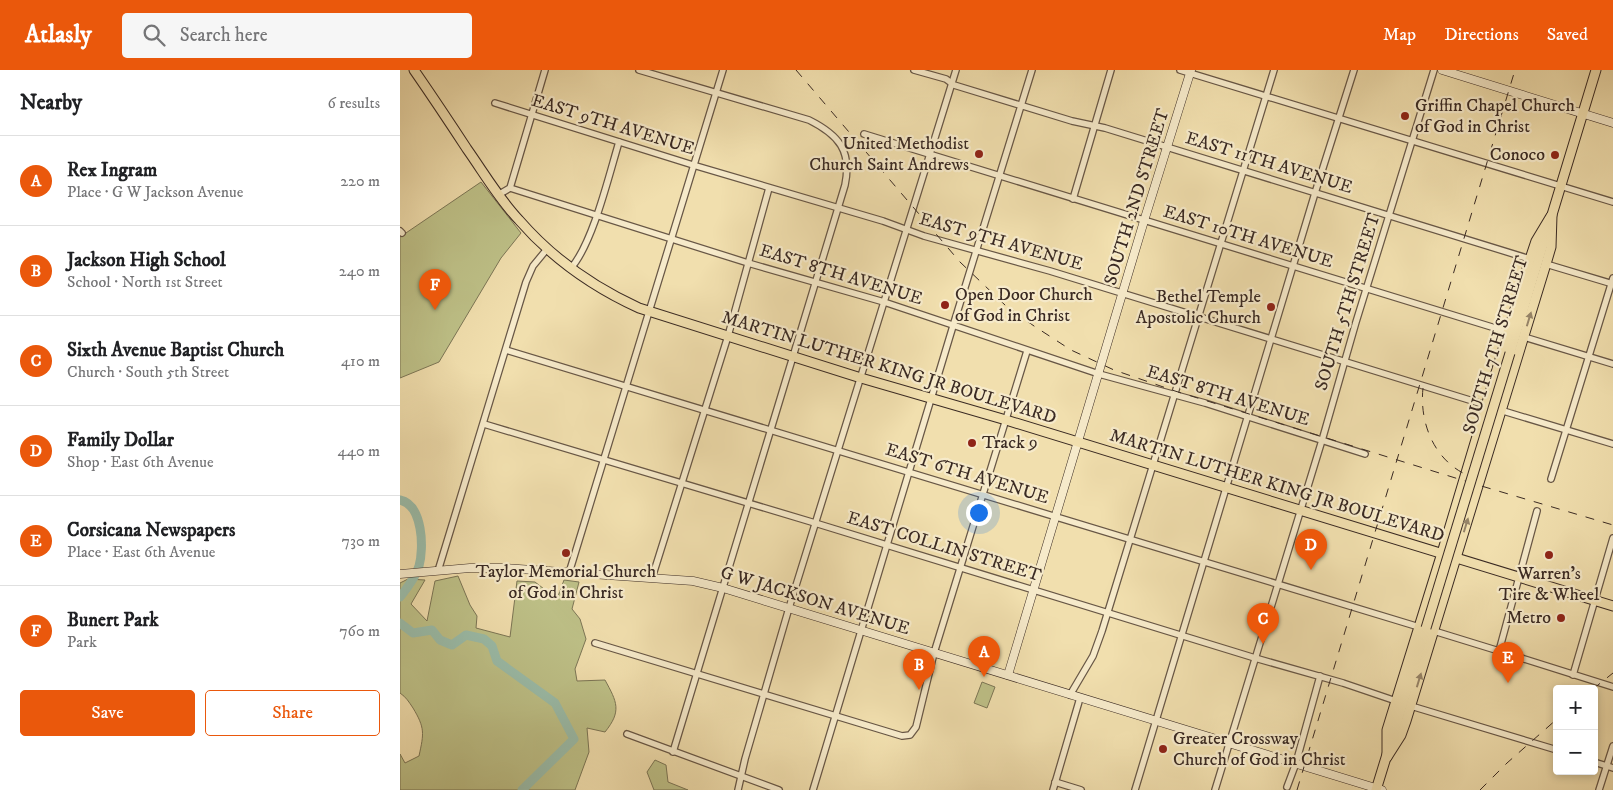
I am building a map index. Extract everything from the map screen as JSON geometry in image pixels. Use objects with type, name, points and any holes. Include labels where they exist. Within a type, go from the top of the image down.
[{"type":"main road","name":"MARTIN LUTHER KING JR BOULEVARD","points":[[414,70],[498,195],[547,249],[605,291],[649,312],[1613,606]]},
{"type":"main road","name":"SOUTH 7TH STREET","points":[[1426,629],[1596,70]]},
{"type":"main road","points":[[1387,757],[1387,730],[1396,701],[1426,629],[1449,556],[1486,405],[1530,259],[1536,241],[1552,215]]},
{"type":"main road","points":[[1378,790],[1449,556],[1502,410],[1551,247],[1552,215]]},
{"type":"main road","points":[[1387,757],[1400,735],[1411,706],[1426,629]]},
{"type":"street","points":[[498,195],[510,188],[545,70]]},
{"type":"street","points":[[639,70],[809,120],[835,137],[844,150],[847,166],[838,208],[794,357],[673,752]]},
{"type":"street","points":[[569,573],[602,459],[627,387],[723,70]]},
{"type":"street","name":"EAST 11TH AVENUE","points":[[914,70],[1021,106],[1167,147],[1530,259]]},
{"type":"street","points":[[738,790],[745,759],[789,608],[956,70]]},
{"type":"street","points":[[813,790],[860,630],[1032,70]]},
{"type":"street","points":[[1073,199],[1111,70]]},
{"type":"street","points":[[1180,70],[1613,202]]},
{"type":"street","points":[[1070,695],[1093,656],[1108,613],[1274,70]]},
{"type":"street","points":[[1135,790],[1315,193],[1354,70]]},
{"type":"street","name":"SOUTH 5TH STREET","points":[[1215,790],[1434,70]]},
{"type":"street","points":[[1442,70],[1613,123]]},
{"type":"street","name":"SOUTH 2ND STREET","points":[[1008,675],[1035,591],[1144,220],[1191,72]]},
{"type":"street","name":"EAST 9TH AVENUE","points":[[495,103],[924,236],[1123,294],[1613,444]]},
{"type":"street","name":"EAST 10TH AVENUE","points":[[864,134],[1508,332]]},
{"type":"street","points":[[571,268],[581,252],[596,216],[619,142]]},
{"type":"street","name":"EAST 8TH AVENUE","points":[[510,188],[671,240],[884,302],[1099,374],[1248,417],[1365,454]]},
{"type":"street","points":[[652,578],[728,336],[769,188]]},
{"type":"street","points":[[436,571],[484,424],[529,273],[547,249]]},
{"type":"street","points":[[1546,264],[1612,282],[1551,479]]},
{"type":"street","points":[[1524,337],[1613,364]]},
{"type":"street","name":"EAST 6TH AVENUE","points":[[506,350],[1613,687]]},
{"type":"street","points":[[595,643],[902,736],[910,735],[916,727],[934,653],[1027,351]]},
{"type":"street","name":"EAST COLLIN STREET","points":[[484,424],[1255,658],[1320,676],[1396,701]]},
{"type":"street","points":[[1499,651],[1537,511]]},
{"type":"street","points":[[1573,675],[1613,538]]},
{"type":"street","name":"G W JACKSON AVENUE","points":[[400,574],[503,568],[684,579],[723,588],[789,608],[1296,763],[1378,790]]},
{"type":"street","points":[[1287,787],[1296,763],[1320,676]]},
{"type":"street","points":[[1053,790],[1080,698]]},
{"type":"street","points":[[1411,706],[1553,749]]},
{"type":"street","points":[[627,734],[742,778],[779,790]]},
{"type":"street","points":[[1599,790],[1610,767],[1613,746]]},
{"type":"street","points":[[1598,763],[1610,767]]},
{"type":"street","points":[[1055,782],[1081,790]]},
{"type":"green space","points":[[481,182],[521,233],[501,258],[439,362],[400,378],[400,237]]},
{"type":"green space","points":[[458,576],[470,605],[477,616],[476,628],[510,637],[517,581],[535,582],[557,599],[564,580],[579,582],[572,609],[580,619],[586,639],[575,669],[577,681],[605,680],[615,701],[616,712],[605,732],[587,728],[589,752],[575,790],[400,790],[400,754],[405,763],[419,756],[422,731],[413,708],[400,693],[400,583],[408,579],[425,580],[411,604],[427,621],[435,581]]},
{"type":"green space","points":[[982,682],[995,687],[987,708],[974,703]]},
{"type":"green space","points":[[655,760],[666,765],[668,782],[688,790],[654,790],[647,772]]},
{"type":"waterway","points":[[400,500],[408,504],[413,510],[420,528],[421,539],[421,558],[418,570],[400,597]]},
{"type":"waterway","points":[[400,623],[413,633],[432,630],[440,640],[452,645],[466,635],[484,639],[492,646],[497,661],[555,703],[574,739],[522,790]]},
{"type":"railway","points":[[796,70],[960,262],[1006,306],[1071,350],[1114,370],[1175,391],[1613,525]]},
{"type":"railway","points":[[1297,790],[1515,70]]},
{"type":"railway","points":[[1423,388],[1424,416],[1432,442],[1449,463],[1459,471],[1472,477]]},
{"type":"railway","points":[[1598,685],[1613,673]]},
{"type":"railway","points":[[1480,790],[1553,723]]},
{"type":"place","name":"Griffin Chapel Church of God in Christ","points":[[1405,116]]},
{"type":"place","name":"United Methodist Church Saint Andrews","points":[[979,154]]},
{"type":"place","name":"Conoco","points":[[1555,155]]},
{"type":"place","name":"Open Door Church of God in Christ","points":[[945,305]]},
{"type":"place","name":"Bethel Temple Apostolic Church","points":[[1271,307]]},
{"type":"place","name":"Bunert Park","points":[[435,310]]},
{"type":"place","name":"Track 9","points":[[972,443]]},
{"type":"place","name":"Taylor Memorial Church of God in Christ","points":[[566,553]]},
{"type":"place","name":"Warren's Tire & Wheel","points":[[1549,555]]},
{"type":"place","name":"Family Dollar","points":[[1311,570]]},
{"type":"place","name":"Metro","points":[[1561,618]]},
{"type":"place","name":"Sixth Avenue Baptist Church","points":[[1263,644]]},
{"type":"place","name":"Rex Ingram","points":[[984,677]]},
{"type":"place","name":"Corsicana Newspapers","points":[[1508,683]]},
{"type":"place","name":"Jackson High School","points":[[919,690]]},
{"type":"place","name":"Greater Crossway Church of God in Christ","points":[[1163,749]]}]
